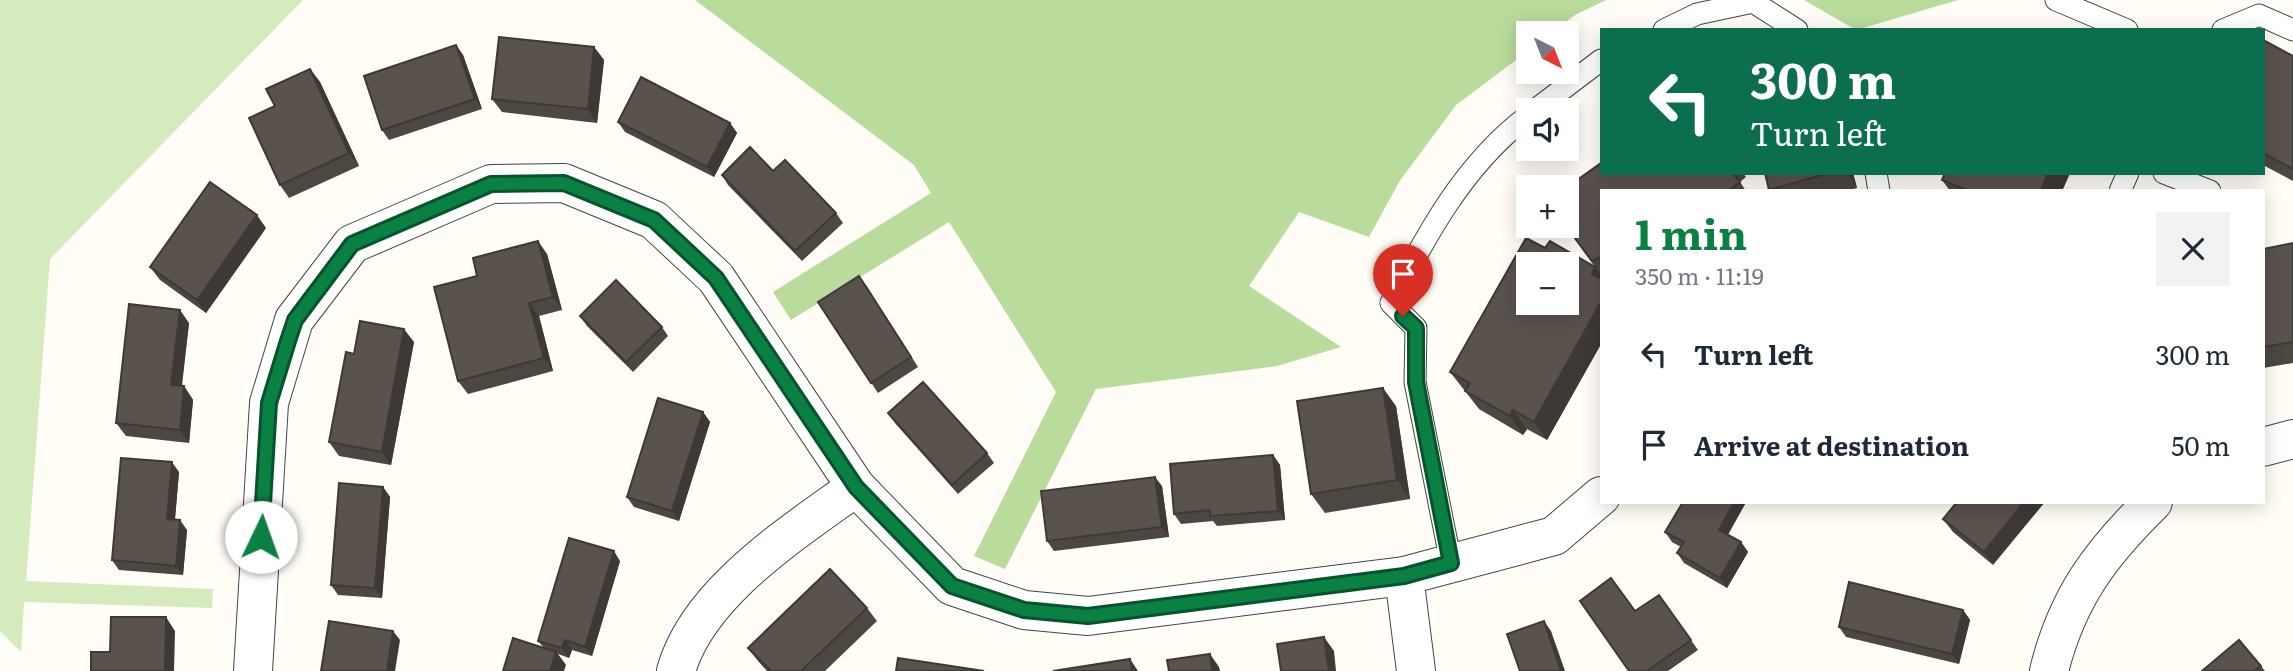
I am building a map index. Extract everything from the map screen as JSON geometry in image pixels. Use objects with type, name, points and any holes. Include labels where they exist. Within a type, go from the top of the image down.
[{"type":"street","points":[[253,671],[269,403],[295,320],[352,244],[491,184],[564,183],[654,220],[716,278],[856,487],[952,586],[1024,610],[1088,616],[1404,576],[1554,536],[1600,497]]},
{"type":"street","points":[[2265,446],[2293,439]]},
{"type":"street","points":[[676,671],[699,623],[739,577],[856,487]]},
{"type":"street","points":[[2049,671],[2057,639],[2081,588],[2111,543],[2151,504]]},
{"type":"street","points":[[1404,576],[1416,671]]},
{"type":"lane","points":[[2056,0],[2122,28]]},
{"type":"lane","points":[[1668,28],[1697,14],[1753,2],[1794,28]]},
{"type":"lane","points":[[2227,28],[2259,15],[2293,30]]},
{"type":"lane","points":[[1551,98],[1600,61]]},
{"type":"lane","points":[[1451,563],[1416,382],[1416,328],[1391,303],[1432,224],[1503,135],[1516,125]]},
{"type":"lane","points":[[2169,175],[2205,189]]},
{"type":"green space","points":[[0,0],[303,0],[50,259],[26,581],[213,589],[212,608],[24,602],[21,652],[0,631]]},
{"type":"green space","points":[[695,0],[1606,0],[1567,21],[1516,21],[1516,60],[1456,105],[1399,182],[1369,237],[1299,212],[1249,286],[1341,347],[1277,366],[1096,389],[1005,569],[974,556],[1056,392],[949,222],[791,320],[773,292],[931,193],[914,165]]},
{"type":"green space","points":[[1804,0],[1958,0],[1863,28],[1853,28]]},
{"type":"building","points":[[499,37],[594,47],[588,109],[492,99]]},
{"type":"building","points":[[2265,41],[2293,56],[2293,169],[2265,154]]},
{"type":"building","points":[[456,45],[475,99],[382,130],[364,76]]},
{"type":"building","points":[[310,69],[349,153],[280,185],[249,118],[275,106],[266,89]]},
{"type":"building","points":[[641,77],[730,123],[707,167],[618,122]]},
{"type":"building","points":[[750,147],[773,171],[785,160],[836,213],[795,251],[722,175]]},
{"type":"building","points":[[1600,164],[1600,175],[1735,175],[1740,182],[1731,189],[1600,189],[1600,257],[1592,261],[1575,238],[1579,238],[1579,179]]},
{"type":"building","points":[[1765,175],[1822,175],[1773,189],[1769,189]]},
{"type":"building","points":[[1944,175],[2047,175],[2042,189],[1964,189],[1942,180]]},
{"type":"building","points":[[210,182],[257,215],[197,300],[150,267]]},
{"type":"building","points":[[1526,238],[1545,248],[1550,241],[1569,252],[1518,252]]},
{"type":"building","points":[[538,241],[553,297],[529,303],[544,358],[458,381],[434,287],[477,276],[473,258]]},
{"type":"building","points":[[2293,243],[2293,342],[2265,347],[2265,249]]},
{"type":"building","points":[[1516,256],[1516,315],[1579,315],[1579,258],[1595,267],[1592,274],[1600,278],[1600,304],[1534,422],[1513,410],[1510,416],[1465,391],[1470,383],[1450,372]]},
{"type":"building","points":[[859,276],[911,357],[871,383],[818,302]]},
{"type":"building","points":[[616,280],[662,327],[626,362],[580,316]]},
{"type":"building","points":[[129,304],[180,310],[171,385],[184,386],[180,430],[116,423]]},
{"type":"building","points":[[360,321],[404,329],[382,452],[329,442],[346,352],[354,354]]},
{"type":"building","points":[[923,382],[987,453],[952,485],[888,413]]},
{"type":"building","points":[[1383,388],[1397,480],[1311,494],[1297,401]]},
{"type":"building","points":[[658,398],[703,412],[672,511],[627,497]]},
{"type":"building","points":[[1273,455],[1278,511],[1210,516],[1210,510],[1174,514],[1170,464]]},
{"type":"building","points":[[121,458],[172,462],[167,519],[180,520],[176,566],[112,560]]},
{"type":"building","points":[[1155,477],[1162,527],[1047,541],[1041,491]]},
{"type":"building","points":[[339,483],[383,487],[375,588],[331,585]]},
{"type":"building","points":[[1682,504],[1733,504],[1719,530],[1741,542],[1720,578],[1677,553],[1684,542],[1665,532]]},
{"type":"building","points":[[1955,504],[2022,504],[1984,552],[1943,519]]},
{"type":"building","points":[[569,538],[614,551],[585,647],[565,640],[562,648],[538,641]]},
{"type":"building","points":[[830,569],[867,608],[801,671],[771,671],[748,648]]},
{"type":"building","points":[[1611,578],[1635,611],[1659,595],[1691,640],[1647,671],[1629,671],[1580,601]]},
{"type":"building","points":[[1849,582],[1963,610],[1952,654],[1839,627]]},
{"type":"building","points":[[111,617],[166,617],[165,671],[91,671],[91,652],[110,652]]},
{"type":"building","points":[[329,621],[393,631],[387,671],[321,671]]},
{"type":"building","points":[[1544,621],[1561,671],[1520,671],[1507,634]]},
{"type":"building","points":[[1324,637],[1329,671],[1281,671],[1277,644]]},
{"type":"building","points":[[513,638],[556,652],[550,671],[503,671]]},
{"type":"building","points":[[2239,640],[2261,666],[2254,671],[2202,671]]},
{"type":"building","points":[[1210,654],[1212,671],[1169,671],[1167,660]]},
{"type":"building","points":[[898,658],[984,671],[896,671]]},
{"type":"building","points":[[1130,659],[1132,671],[1053,671]]},
{"type":"route","points":[[261,537],[269,403],[295,320],[352,244],[491,184],[564,183],[654,220],[716,278],[856,487],[952,586],[1024,610],[1088,616],[1404,576],[1451,563],[1416,382],[1416,328],[1403,316]]}]
